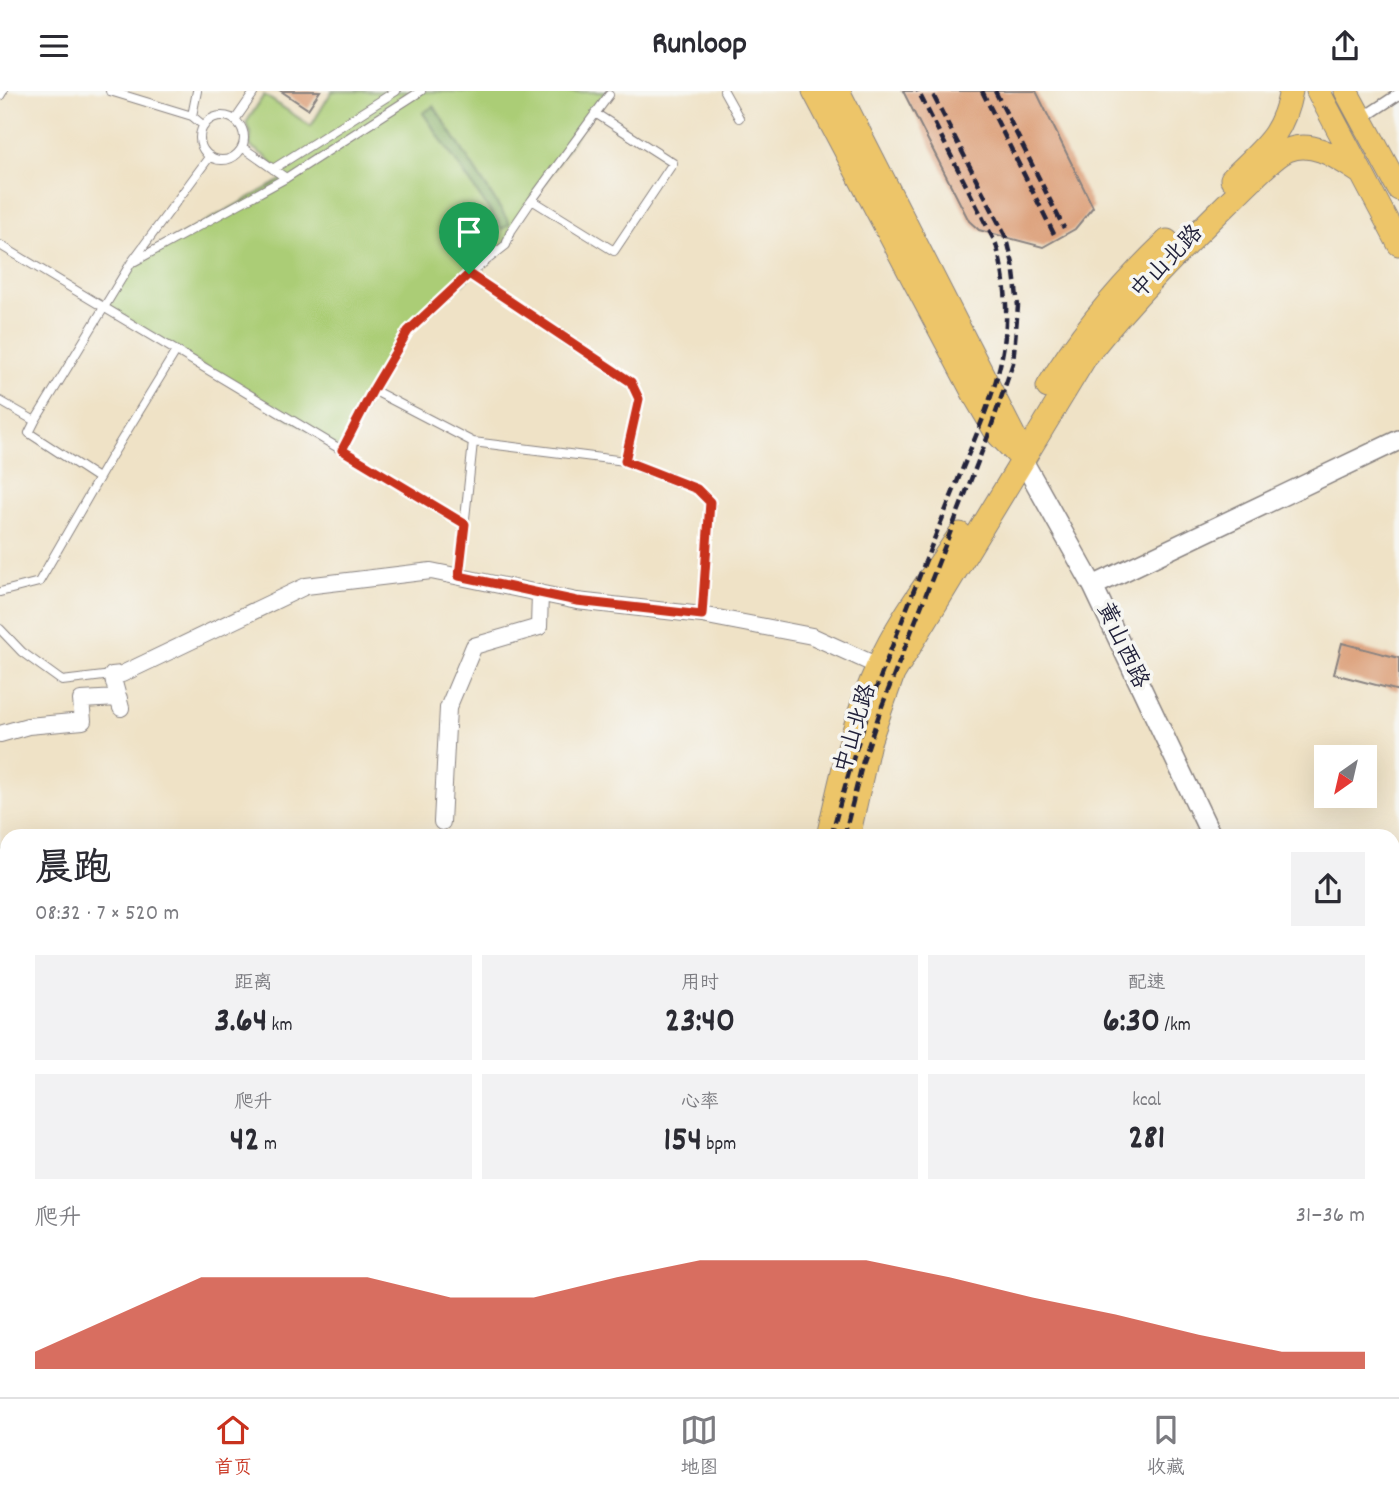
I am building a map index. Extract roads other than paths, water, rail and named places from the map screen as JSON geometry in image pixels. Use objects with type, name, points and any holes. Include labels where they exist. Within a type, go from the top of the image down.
[{"type":"main road","name":"黄山西路","points":[[814,91],[976,398],[996,432],[1017,449]]},
{"type":"main road","name":"黄山西路","points":[[838,91],[1017,449]]},
{"type":"main road","name":"中山北路","points":[[1017,449],[1066,357],[1118,289],[1275,137],[1287,115],[1291,91]]},
{"type":"main road","points":[[1318,91],[1399,244]]},
{"type":"main road","points":[[1346,91],[1399,189]]},
{"type":"main road","name":"中山北路","points":[[830,829],[859,714],[893,636],[1017,449],[1121,311],[1210,220],[1287,150],[1311,147],[1332,154],[1361,173]]},
{"type":"main road","points":[[850,829],[869,742],[893,674],[1017,449]]},
{"type":"street","points":[[1361,119],[1399,94]]},
{"type":"street","points":[[1093,586],[1399,440]]},
{"type":"street","name":"黄山西路","points":[[1017,449],[1093,586],[1208,829]]},
{"type":"street","points":[[0,734],[29,726],[83,721],[80,699],[120,703],[112,675],[122,674],[306,586],[431,571],[577,601],[702,615],[812,636],[878,666]]},
{"type":"street","points":[[442,821],[448,708],[474,646],[539,627],[540,593]]},
{"type":"lane","points":[[0,96],[3,91]]},
{"type":"lane","points":[[110,91],[192,116],[204,126]]},
{"type":"lane","points":[[192,116],[197,91]]},
{"type":"lane","points":[[273,169],[396,91]]},
{"type":"lane","points":[[131,263],[286,178],[421,91]]},
{"type":"lane","points":[[724,91],[739,118]]},
{"type":"lane","points":[[235,120],[253,94]]},
{"type":"lane","points":[[342,450],[408,331],[469,274],[506,245],[511,231],[532,200],[609,95]]},
{"type":"lane","points":[[532,200],[614,251],[673,163],[595,113]]},
{"type":"lane","points":[[215,117],[235,120],[243,132],[242,147],[232,157],[217,159],[205,152],[200,139],[204,126],[215,117]]},
{"type":"lane","points":[[242,147],[286,178]]},
{"type":"lane","points":[[98,478],[29,433],[131,263],[211,156]]},
{"type":"lane","points":[[0,245],[465,524]]},
{"type":"lane","points":[[469,274],[631,382],[639,399],[625,461]]},
{"type":"lane","points":[[0,592],[39,582],[98,478],[176,351]]},
{"type":"lane","points":[[373,390],[473,442],[625,461],[697,489],[710,502],[702,615]]},
{"type":"lane","points":[[0,401],[35,421]]},
{"type":"lane","points":[[459,576],[473,442]]},
{"type":"lane","points":[[0,629],[22,652],[62,681],[112,675]]},
{"type":"railway","points":[[833,829],[877,688],[987,408],[1004,344],[1005,293],[996,244],[918,91]]},
{"type":"railway","points":[[846,829],[863,761],[882,706],[988,436],[1013,363],[1018,306],[1007,239],[931,91]]},
{"type":"railway","points":[[982,91],[1054,234]]},
{"type":"railway","points":[[995,91],[1064,228]]}]
